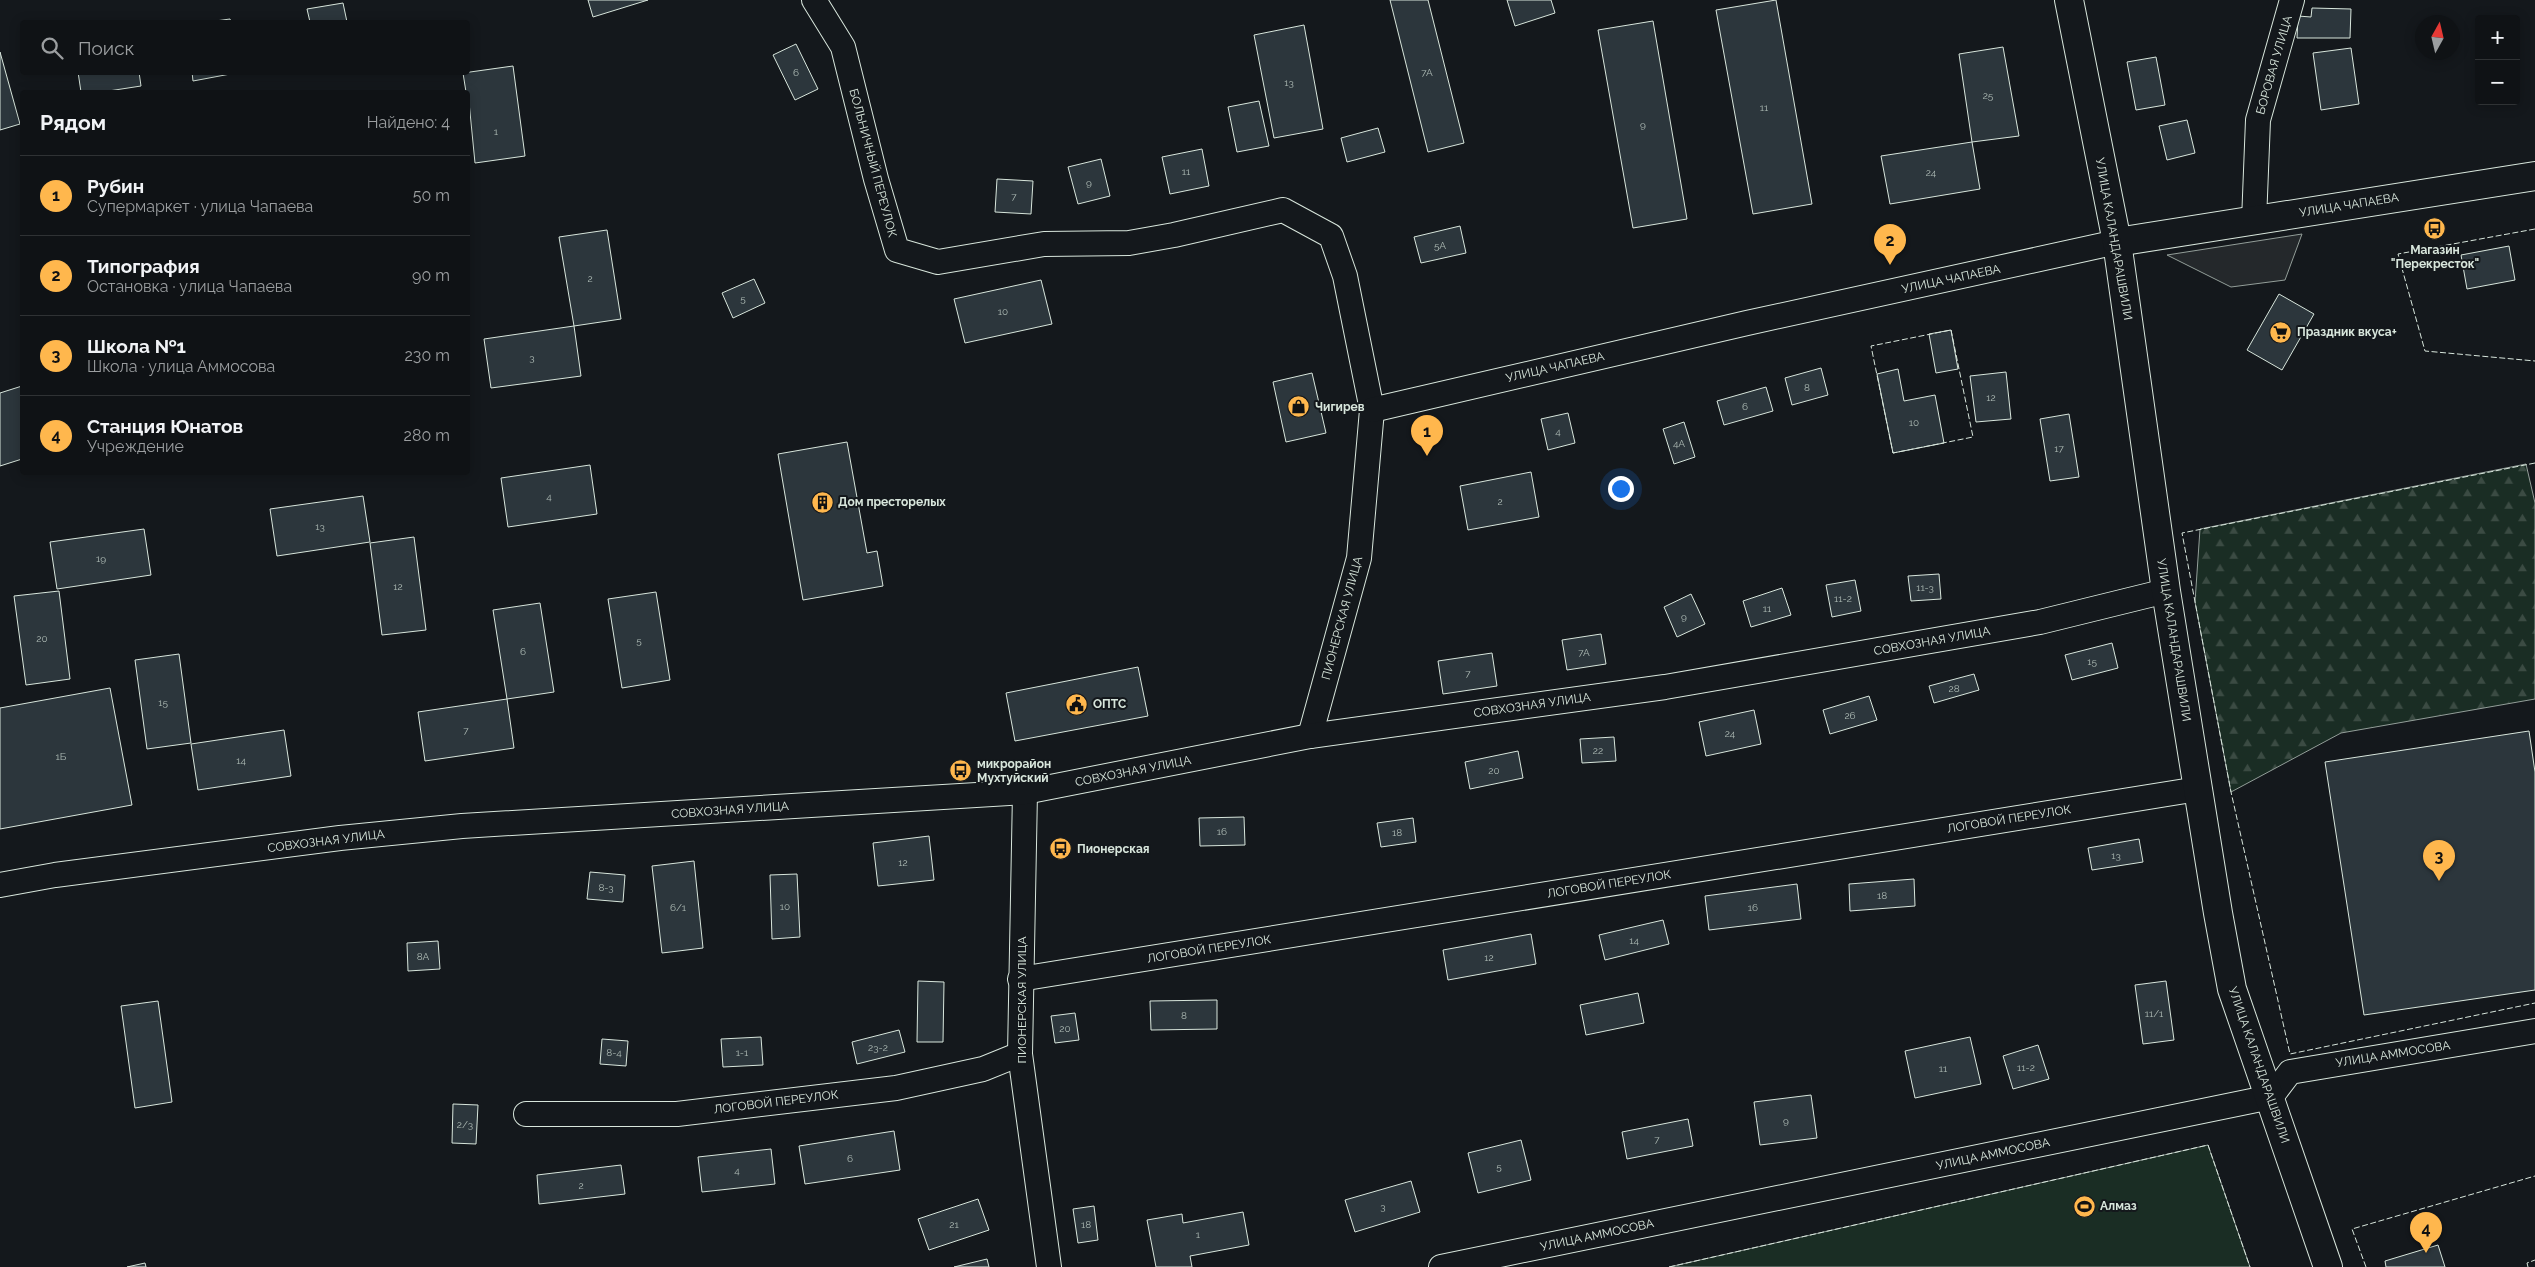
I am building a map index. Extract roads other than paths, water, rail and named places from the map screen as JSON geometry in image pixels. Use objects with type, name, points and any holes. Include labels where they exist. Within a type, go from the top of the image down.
[{"type":"main road","name":"УЛИЦА КАЛАНДАРАШВИЛИ","points":[[2069,0],[2117,242],[2166,591],[2232,989],[2328,1267]]},
{"type":"main road","name":"УЛИЦА ЧАПАЕВА","points":[[2117,242],[2535,176]]},
{"type":"street","name":"БОЛЬНИЧНЫЙ ПЕРЕУЛОК","points":[[814,0],[843,47],[876,179],[897,250],[938,262],[1044,244],[1129,243],[1174,235],[1283,210],[1331,236],[1344,276],[1372,410]]},
{"type":"street","name":"БОРОВАЯ УЛИЦА","points":[[2254,221],[2258,120],[2292,0]]},
{"type":"street","name":"УЛИЦА ЧАПАЕВА","points":[[1372,410],[1738,325],[2117,242]]},
{"type":"street","name":"ПИОНЕРСКАЯ УЛИЦА","points":[[1310,736],[1359,558],[1372,410]]},
{"type":"street","name":"СОВХОЗНАЯ УЛИЦА","points":[[0,885],[56,875],[300,843],[462,826],[1025,792],[1310,736],[1665,687],[2040,622],[2166,591]]},
{"type":"street","name":"ЛОГОВОЙ ПЕРЕУЛОК","points":[[1020,979],[2198,789]]},
{"type":"street","name":"ПИОНЕРСКАЯ УЛИЦА","points":[[1025,792],[1020,1054],[1049,1267]]},
{"type":"street","name":"УЛИЦА АММОСОВА","points":[[1441,1267],[2271,1098],[2290,1072],[2535,1031]]},
{"type":"street","name":"ЛОГОВОЙ ПЕРЕУЛОК","points":[[526,1114],[677,1114],[896,1088],[983,1069],[1020,1054]]},
{"type":"place","name":"Магазин \"Перекресток\"","points":[[2435,229]]},
{"type":"place","name":"Типография","points":[[1890,265]]},
{"type":"place","name":"Праздник вкуса+","points":[[2281,332]]},
{"type":"place","name":"Чигирев","points":[[1299,407]]},
{"type":"place","name":"Рубин","points":[[1427,456]]},
{"type":"place","name":"Дом престорелых","points":[[822,502]]},
{"type":"place","name":"ОПТС","points":[[1077,704]]},
{"type":"place","name":"микрорайон Мухтуйский","points":[[961,771]]},
{"type":"place","name":"Пионерская","points":[[1061,849]]},
{"type":"place","name":"Школа №1","points":[[2439,881]]},
{"type":"place","name":"Алмаз","points":[[2084,1206]]},
{"type":"place","name":"Станция Юнатов","points":[[2426,1253]]}]
